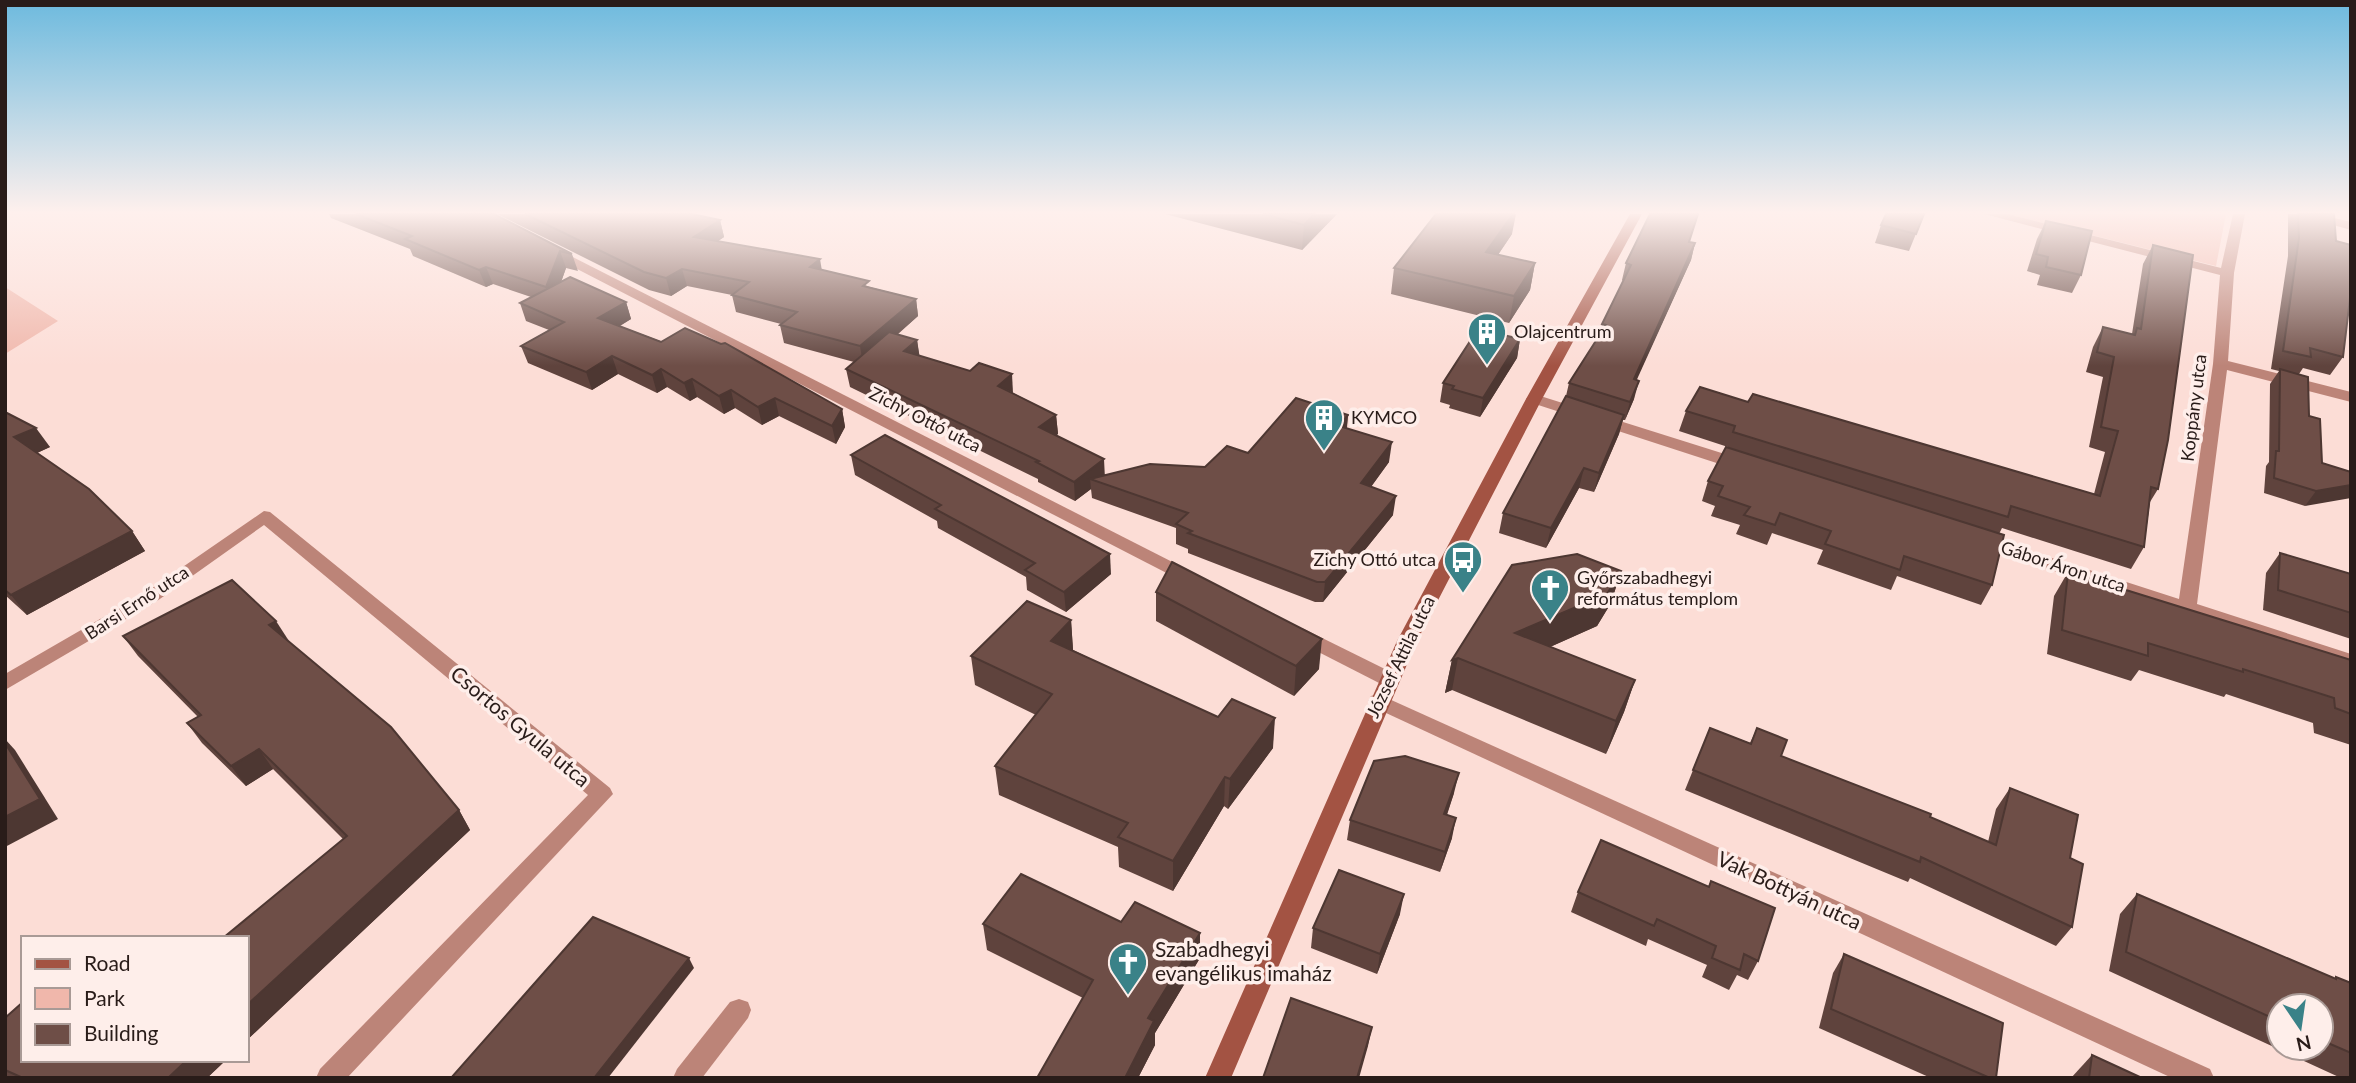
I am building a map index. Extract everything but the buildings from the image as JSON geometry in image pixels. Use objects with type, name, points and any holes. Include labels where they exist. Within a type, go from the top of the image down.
[{"type":"street","name":"Zichy Ottó utca","points":[[581,265],[1205,585]]},
{"type":"street","name":"József Attila utca","points":[[1218,1078],[1378,701],[1534,399],[1608,265]]},
{"type":"street","points":[[2193,265],[2227,273]]},
{"type":"street","name":"Koppány utca","points":[[2187,607],[2220,364],[2229,265]]},
{"type":"street","points":[[2220,364],[2351,397]]},
{"type":"street","points":[[1534,399],[1759,471]]},
{"type":"street","name":"Barsi Ernő utca","points":[[5,683],[151,597],[264,516]]},
{"type":"street","name":"Csortos Gyula utca","points":[[264,516],[602,794],[329,1078]]},
{"type":"street","name":"Gábor Áron utca","points":[[1966,537],[2351,661]]},
{"type":"street","points":[[1287,627],[1390,680]]},
{"type":"street","name":"Vak Bottyán utca","points":[[1378,701],[2201,1078]]},
{"type":"street","points":[[686,1078],[739,1010]]},
{"type":"green space","points":[[5,287],[58,321],[5,354]]},
{"type":"place","name":"Olajcentrum","points":[[1487,366]]},
{"type":"place","name":"KYMCO","points":[[1324,452]]},
{"type":"place","name":"Zichy Ottó utca","points":[[1463,594]]},
{"type":"place","name":"Győrszabadhegyi református templom","points":[[1550,622]]},
{"type":"place","name":"Szabadhegyi evangélikus imaház","points":[[1128,996]]}]
